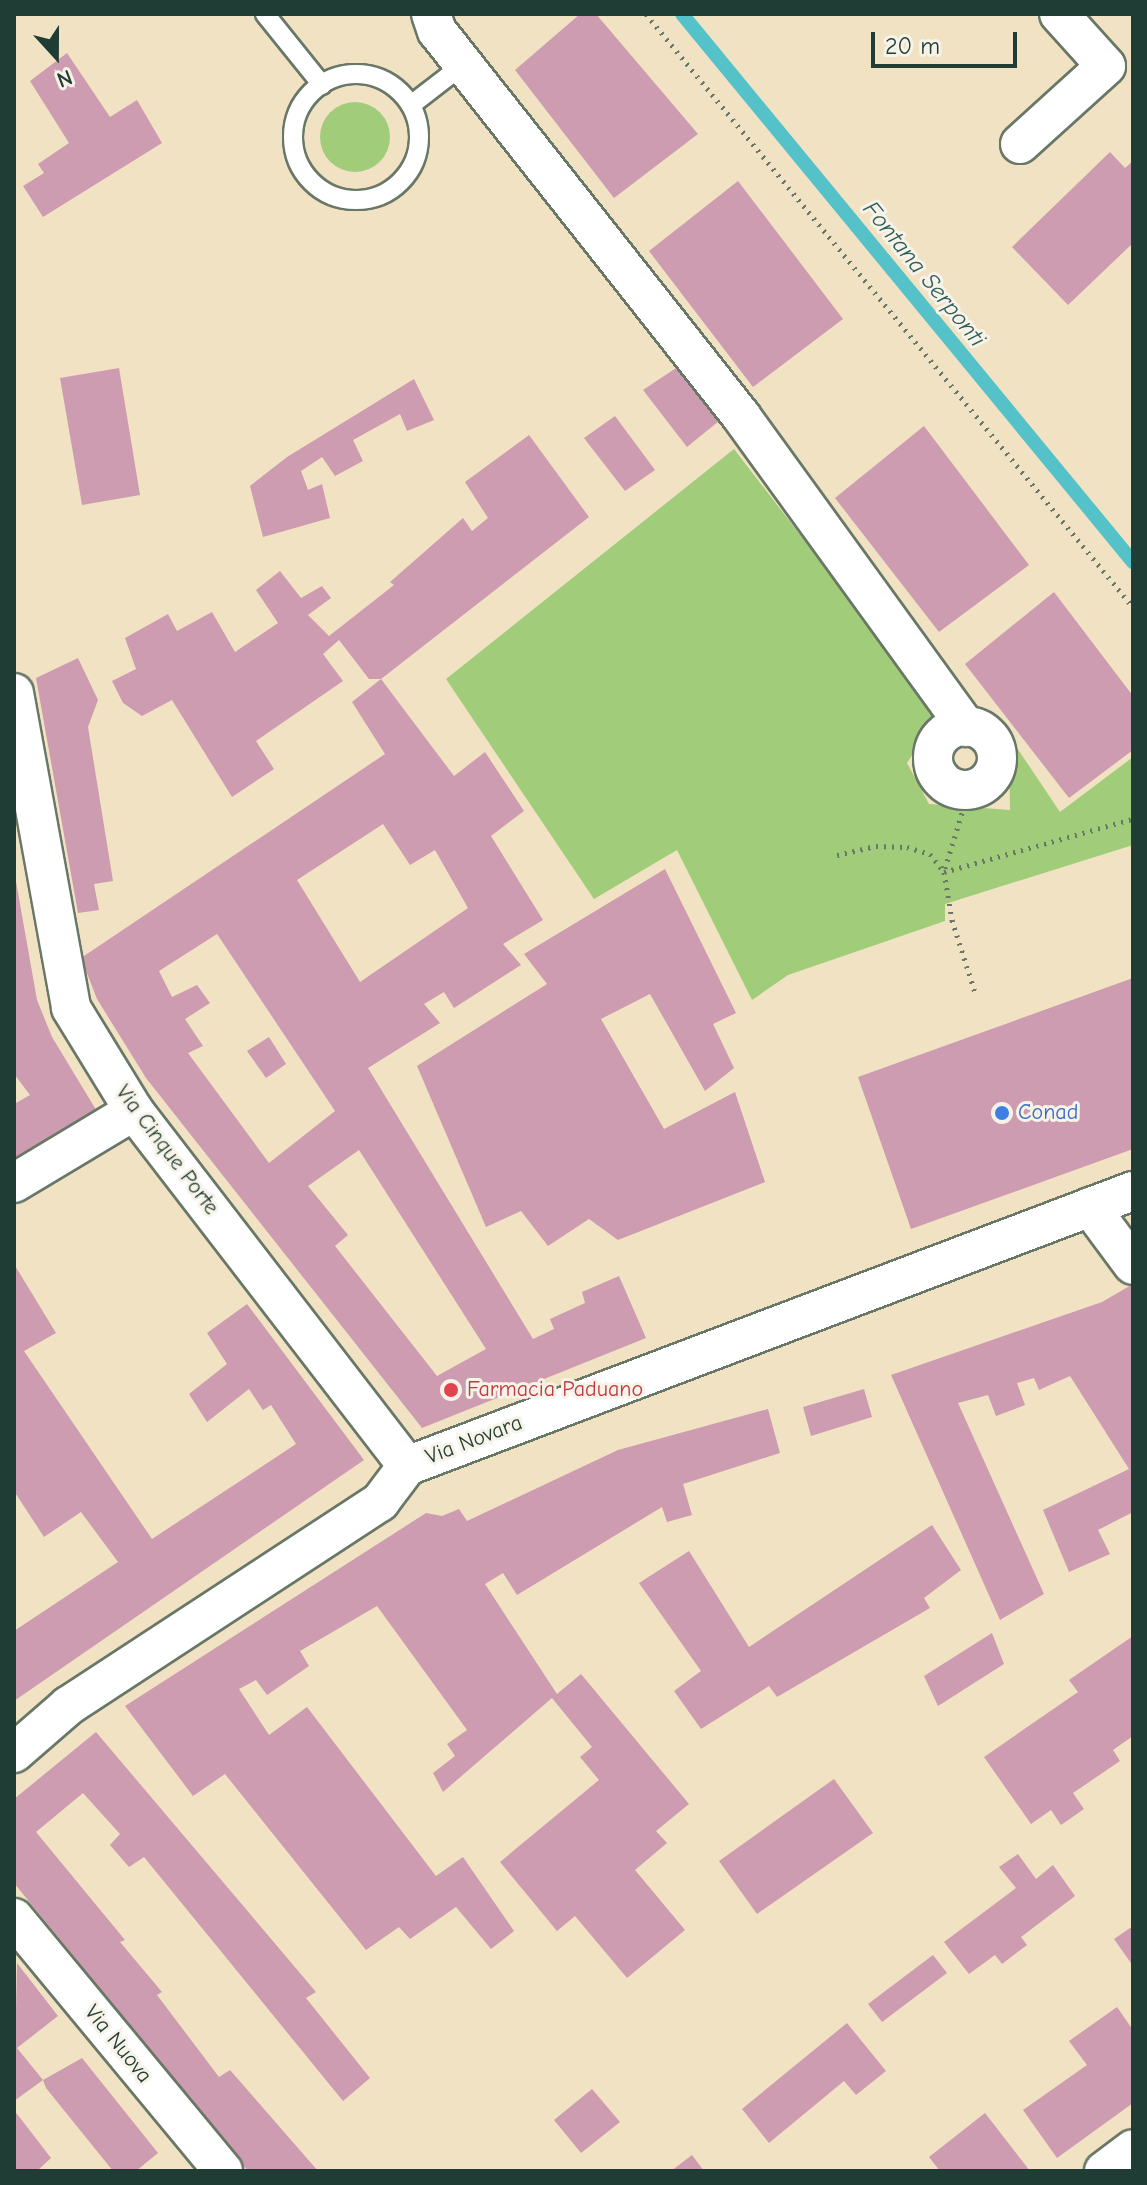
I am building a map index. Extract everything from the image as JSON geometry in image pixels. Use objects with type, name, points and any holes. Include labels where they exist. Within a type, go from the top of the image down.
[{"type":"street","points":[[431,14],[437,31],[463,65],[741,416],[966,727],[985,733],[997,762],[988,781],[969,790]]},
{"type":"street","points":[[1020,144],[1106,66],[1059,14]]},
{"type":"street","name":"Via Cinque Porte","points":[[14,693],[71,1008],[134,1111],[407,1466]]},
{"type":"street","points":[[14,1183],[134,1111]]},
{"type":"street","name":"Via Novara","points":[[14,1753],[68,1706],[380,1502],[407,1466],[1133,1191]]},
{"type":"street","points":[[1090,1207],[1133,1265]]},
{"type":"street","name":"Via Nuova","points":[[14,1918],[223,2171]]},
{"type":"street","points":[[1104,2171],[1133,2149]]},
{"type":"lane","points":[[265,14],[322,85]]},
{"type":"lane","points":[[411,105],[463,65]]},
{"type":"lane","points":[[356,74],[377,78],[411,105],[419,147],[412,167],[382,196],[343,199],[308,180],[293,143],[302,104],[322,85],[356,74]]},
{"type":"path","points":[[646,14],[1133,607]]},
{"type":"path","points":[[969,790],[944,872],[952,920],[975,992]]},
{"type":"path","points":[[944,872],[1133,819]]},
{"type":"path","points":[[837,855],[876,846],[907,847],[930,854],[944,872]]},
{"type":"green space","points":[[362,102],[384,117],[390,137],[388,151],[380,162],[369,170],[348,172],[330,162],[322,151],[320,130],[330,112],[341,104]]},
{"type":"green space","points":[[734,449],[939,715],[907,763],[929,804],[1010,810],[1009,736],[1060,812],[1133,757],[1133,845],[945,904],[945,921],[788,975],[752,1000],[677,850],[594,899],[446,679]]},
{"type":"building","points":[[580,14],[596,14],[698,134],[614,198],[515,70]]},
{"type":"building","points":[[67,53],[110,117],[137,100],[162,143],[43,217],[23,186],[44,173],[38,164],[69,143],[30,81]]},
{"type":"building","points":[[1110,152],[1125,168],[1133,161],[1133,243],[1068,305],[1012,247]]},
{"type":"building","points":[[738,181],[843,319],[753,387],[649,251]]},
{"type":"building","points":[[679,366],[719,421],[687,447],[643,390]]},
{"type":"building","points":[[119,368],[140,495],[82,505],[60,378]]},
{"type":"building","points":[[414,379],[434,420],[407,431],[400,414],[353,440],[363,461],[335,476],[322,457],[301,471],[308,490],[322,484],[330,518],[263,537],[250,486],[287,457]]},
{"type":"building","points":[[615,416],[655,470],[625,491],[584,438]]},
{"type":"building","points":[[924,426],[1029,565],[939,632],[835,498]]},
{"type":"building","points":[[529,435],[589,517],[381,679],[369,679],[339,640],[323,654],[343,681],[256,741],[274,769],[232,797],[172,700],[142,716],[123,703],[112,681],[136,669],[125,638],[168,614],[177,631],[212,612],[235,652],[278,623],[256,590],[280,571],[301,598],[322,586],[331,598],[308,615],[329,636],[394,585],[390,582],[463,518],[472,531],[488,518],[465,482]]},
{"type":"building","points":[[1054,592],[1133,696],[1133,750],[1069,798],[965,664]]},
{"type":"building","points":[[78,658],[98,700],[88,727],[113,881],[94,884],[99,910],[78,913],[36,678]]},
{"type":"building","points":[[381,679],[454,776],[485,752],[524,811],[491,836],[543,920],[503,944],[521,965],[454,1008],[444,992],[424,1004],[440,1023],[368,1068],[533,1339],[554,1329],[550,1319],[585,1303],[582,1292],[619,1276],[646,1338],[422,1428],[146,1078],[97,999],[81,958],[385,754],[352,702]],"holes":[[[383,824],[410,865],[435,850],[468,908],[360,982],[297,880]],[[217,934],[335,1111],[269,1163],[188,1053],[203,1046],[185,1019],[210,1003],[197,985],[172,997],[159,971]],[[359,1150],[486,1349],[437,1376],[335,1246],[348,1235],[308,1186]]]},
{"type":"building","points":[[665,869],[736,1013],[713,1024],[734,1068],[705,1091],[650,994],[601,1019],[664,1129],[735,1092],[765,1182],[618,1240],[589,1219],[548,1246],[521,1211],[486,1227],[417,1066],[547,984],[524,954]]},
{"type":"building","points":[[14,870],[37,1000],[52,1037],[101,1118],[14,1170],[14,1104],[30,1095],[14,1074]]},
{"type":"building","name":"Conad","points":[[1133,978],[1133,1149],[911,1229],[858,1077]]},
{"type":"building","points":[[269,1037],[286,1064],[266,1078],[247,1051]]},
{"type":"building","points":[[14,1264],[56,1333],[24,1351],[152,1539],[296,1444],[271,1405],[263,1410],[249,1389],[207,1422],[189,1394],[227,1364],[207,1333],[247,1304],[364,1460],[14,1701],[14,1631],[118,1562],[81,1512],[44,1537],[14,1491]]},
{"type":"building","points":[[1133,1284],[1133,1512],[1098,1530],[1110,1554],[1069,1572],[1043,1510],[1129,1469],[1070,1376],[1039,1390],[1034,1378],[1017,1383],[1025,1405],[996,1416],[988,1395],[958,1403],[1044,1594],[1000,1620],[891,1375],[1102,1302]]},
{"type":"building","points":[[864,1389],[872,1417],[811,1436],[803,1407]]},
{"type":"building","points":[[768,1409],[780,1453],[683,1484],[692,1515],[667,1522],[662,1507],[517,1595],[503,1573],[485,1584],[557,1694],[581,1674],[689,1804],[656,1831],[667,1843],[635,1870],[685,1930],[627,1978],[575,1916],[557,1931],[500,1862],[599,1780],[580,1757],[592,1747],[552,1698],[443,1792],[433,1773],[455,1756],[447,1744],[467,1730],[377,1606],[300,1651],[309,1666],[267,1695],[256,1680],[239,1689],[269,1735],[307,1707],[436,1876],[463,1857],[514,1931],[491,1949],[456,1907],[410,1939],[399,1927],[366,1950],[225,1774],[193,1796],[125,1706],[426,1513],[442,1516],[459,1509],[467,1521],[618,1450]]},
{"type":"building","points":[[932,1525],[961,1570],[924,1598],[930,1608],[777,1697],[769,1686],[701,1729],[674,1691],[701,1671],[639,1583],[689,1551],[749,1647]]},
{"type":"building","points":[[992,1633],[1004,1664],[938,1706],[924,1676]]},
{"type":"building","points":[[1133,1636],[1133,1736],[1113,1750],[1120,1761],[1073,1793],[1084,1809],[1061,1825],[1051,1810],[1031,1824],[984,1757],[1078,1692],[1069,1680]]},
{"type":"building","points":[[96,1732],[316,1992],[306,1998],[370,2078],[343,2101],[144,1857],[129,1867],[110,1845],[120,1834],[83,1793],[36,1832],[125,1940],[120,1942],[162,1992],[157,1995],[219,2077],[230,2070],[318,2171],[248,2171],[14,1883],[14,1799]]},
{"type":"building","points":[[834,1779],[873,1833],[757,1914],[719,1861]]},
{"type":"building","points":[[1018,1854],[1036,1879],[1053,1865],[1075,1896],[1021,1937],[1027,1945],[1002,1964],[995,1955],[969,1974],[944,1942],[1016,1888],[999,1867]]},
{"type":"building","points":[[1133,1926],[1133,1966],[1114,1939]]},
{"type":"building","points":[[933,1955],[947,1973],[882,2022],[868,2004]]},
{"type":"building","points":[[17,1963],[58,2016],[17,2048],[43,2080],[14,2101]]},
{"type":"building","points":[[1117,2007],[1133,2030],[1133,2103],[1057,2158],[1023,2110],[1087,2065],[1069,2041]]},
{"type":"building","points":[[847,2023],[886,2071],[856,2095],[844,2081],[769,2143],[742,2109]]},
{"type":"building","points":[[82,2058],[158,2153],[136,2171],[113,2171],[46,2088],[43,2080]]},
{"type":"building","points":[[592,2089],[620,2122],[581,2153],[554,2120]]},
{"type":"building","points":[[14,2110],[51,2158],[37,2171],[14,2171]]},
{"type":"building","points":[[985,2113],[1030,2171],[940,2171],[929,2157]]},
{"type":"building","points":[[692,2155],[704,2171],[671,2171]]},
{"type":"waterway","name":"Fontana Serponti","points":[[682,14],[1133,562]]},
{"type":"place","name":"Conad","points":[[1002,1113]]},
{"type":"place","name":"Farmacia Paduano","points":[[451,1390]]}]
